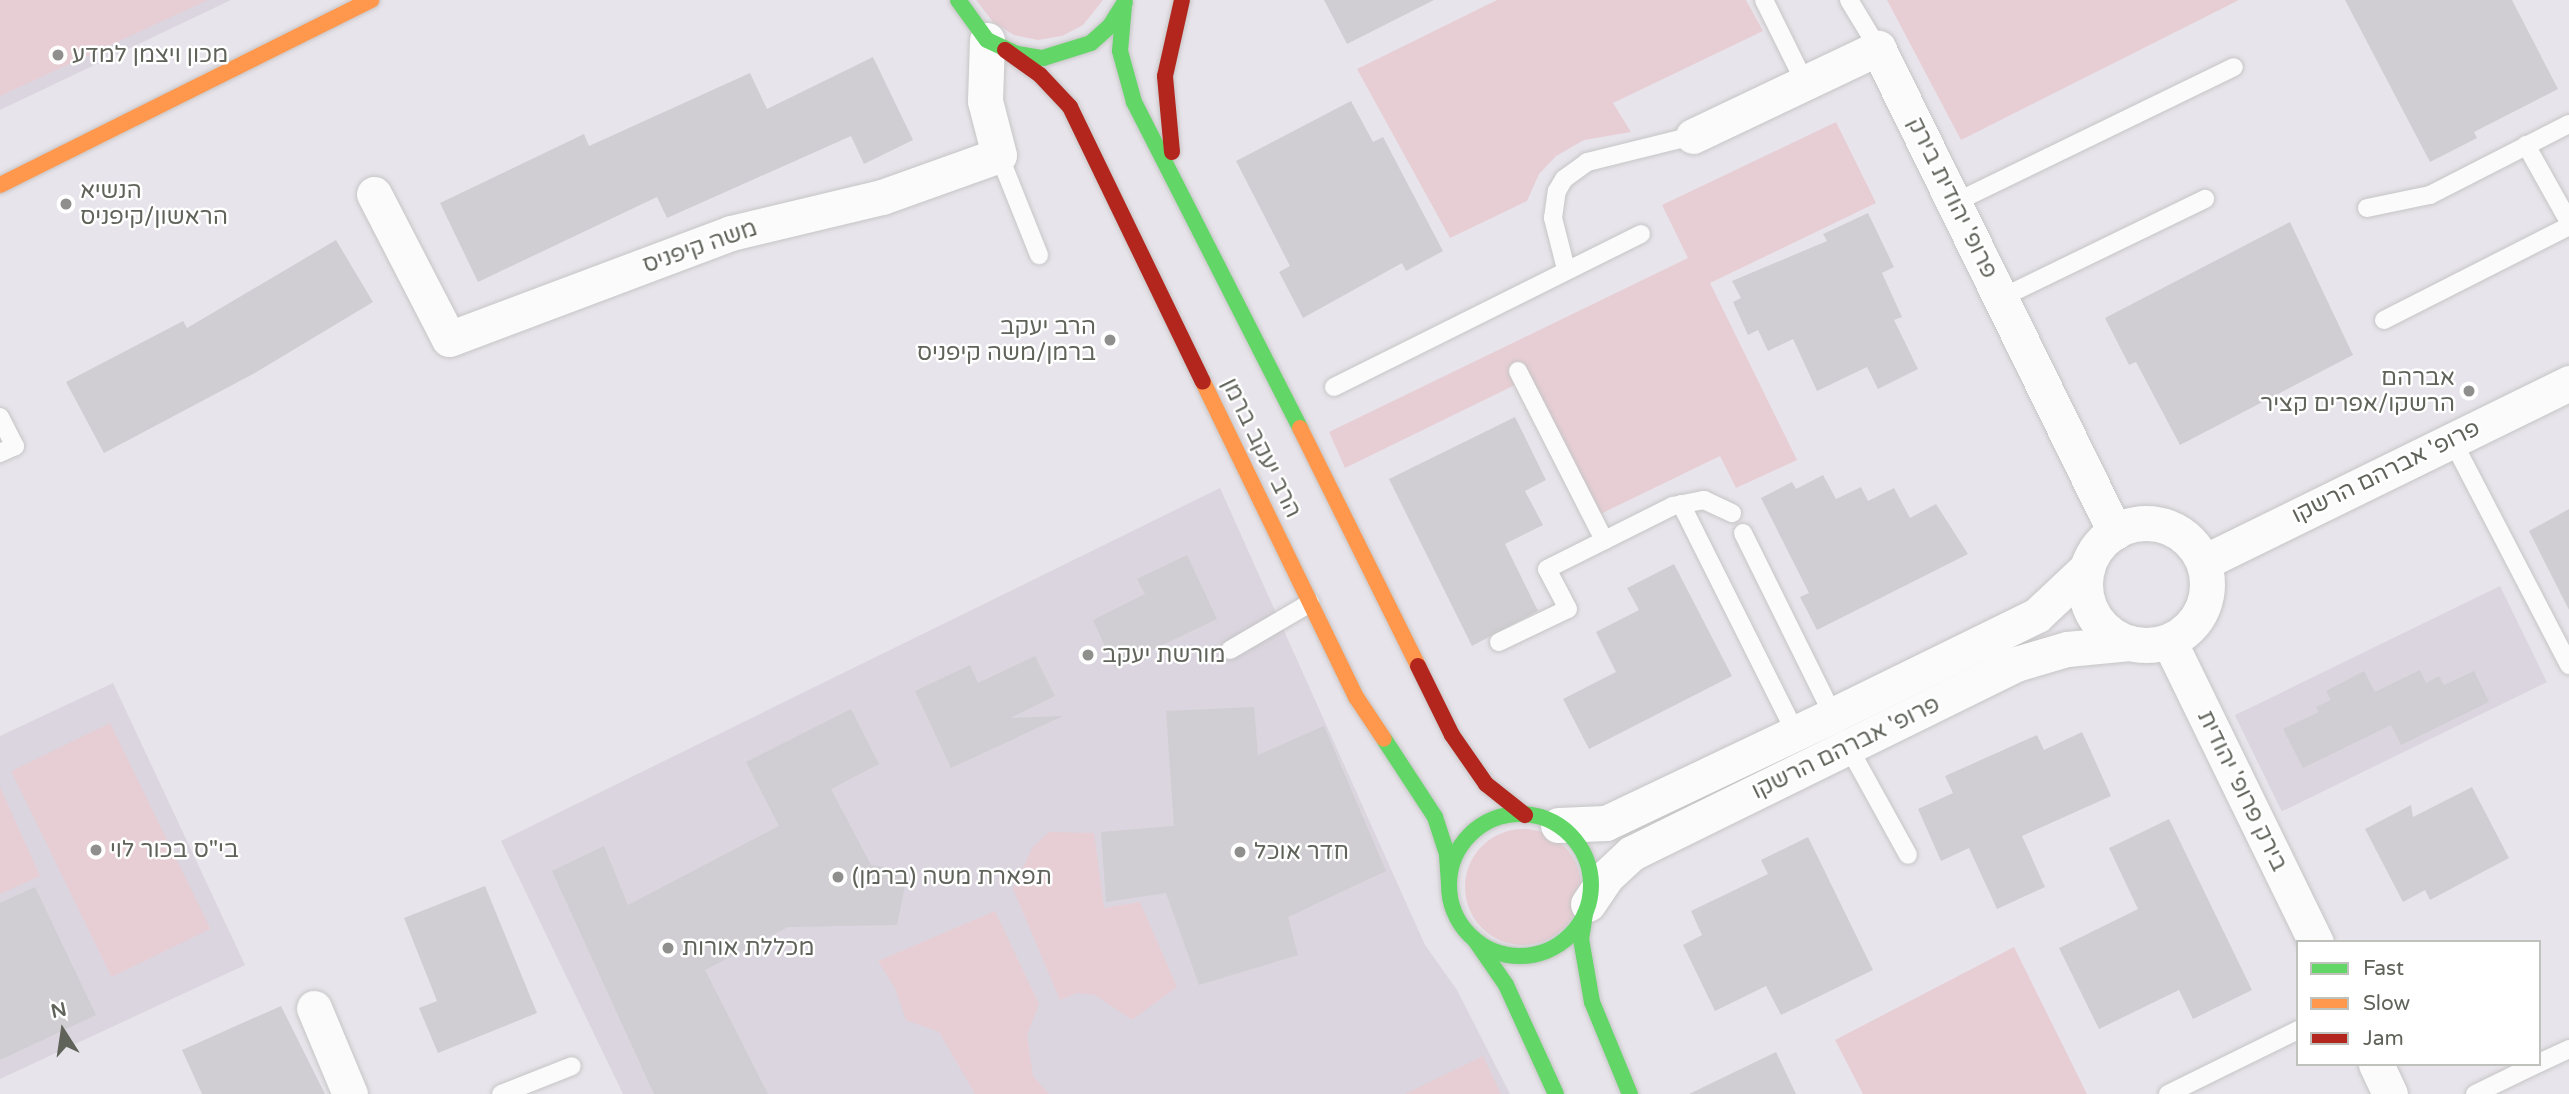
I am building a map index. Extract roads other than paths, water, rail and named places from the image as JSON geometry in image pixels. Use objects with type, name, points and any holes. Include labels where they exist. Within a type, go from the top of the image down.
[{"type":"street","points":[[0,185],[371,0]]},
{"type":"street","name":"הרב יעקב ברמן","points":[[958,0],[972,25],[1056,88],[1070,107],[1374,730],[1435,817],[1445,845],[1449,883]]},
{"type":"street","points":[[1178,182],[1167,128],[1165,88],[1182,0]]},
{"type":"street","points":[[999,155],[985,101],[996,45],[1030,57],[1068,54],[1101,36],[1125,3]]},
{"type":"street","name":"הרב יעקב ברמן","points":[[1125,3],[1120,51],[1126,83],[1178,182],[1452,735],[1486,784],[1541,820]]},
{"type":"street","points":[[1693,135],[1878,48]]},
{"type":"street","name":"פרופ' יהודית בירק","points":[[1878,48],[2115,532]]},
{"type":"street","name":"משה קיפניס","points":[[374,194],[449,339],[731,233],[882,197],[999,155]]},
{"type":"street","name":"פרופ' אברהם הרשקו","points":[[2204,562],[2569,383]]},
{"type":"street","points":[[2144,524],[2172,528],[2194,545],[2204,562],[2208,581],[2202,609],[2192,625],[2169,640],[2130,643],[2113,635],[2094,615],[2086,597],[2087,568],[2101,544],[2115,532],[2144,524]]},
{"type":"street","name":"פרופ' אברהם הרשקו","points":[[1541,820],[1606,823],[2038,615],[2087,568]]},
{"type":"street","name":"בירק פרופ' יהודית","points":[[2169,640],[2315,940]]},
{"type":"street","name":"פרופ' אברהם הרשקו","points":[[1586,909],[1606,877],[1632,853],[2016,664],[2067,649],[2130,643]]},
{"type":"street","points":[[1556,1094],[1506,985],[1455,915],[1449,883],[1459,850],[1473,833],[1492,820],[1541,820],[1584,855],[1591,884],[1581,939],[1592,1002],[1630,1094]]},
{"type":"street","points":[[1475,940],[1504,954],[1537,954],[1566,939],[1586,909]]},
{"type":"street","points":[[314,1008],[350,1094]]},
{"type":"street","points":[[2376,1066],[2390,1094]]},
{"type":"lane","points":[[1764,0],[1805,83]]},
{"type":"lane","points":[[1849,0],[1878,48]]},
{"type":"lane","points":[[1954,203],[2234,67]]},
{"type":"lane","points":[[2367,208],[2430,195],[2569,124]]},
{"type":"lane","points":[[1566,269],[1553,218],[1563,179],[1587,162],[1693,135]]},
{"type":"lane","points":[[2384,320],[2569,224],[2526,145]]},
{"type":"lane","points":[[999,155],[1040,256]]},
{"type":"lane","points":[[2001,298],[2205,199]]},
{"type":"lane","points":[[1334,387],[1566,269],[1641,234]]},
{"type":"lane","points":[[1518,371],[1604,540]]},
{"type":"lane","points":[[0,417],[15,446],[0,453]]},
{"type":"lane","points":[[2452,440],[2569,666]]},
{"type":"lane","points":[[1499,642],[1568,609],[1547,569],[1681,504],[1711,501],[1732,513]]},
{"type":"lane","points":[[1681,504],[1795,732]]},
{"type":"lane","points":[[1742,533],[1833,715]]},
{"type":"lane","points":[[1230,650],[1310,603]]},
{"type":"lane","points":[[1849,748],[1908,855]]},
{"type":"lane","points":[[2168,1094],[2296,1031]]},
{"type":"lane","points":[[2541,1061],[2569,1049]]},
{"type":"lane","points":[[501,1094],[572,1066]]},
{"type":"lane","points":[[2475,1094],[2530,1066]]},
{"type":"place","name":"מכון ויצמן למדע","points":[[58,55]]},
{"type":"place","name":"הנשיא הראשון/קיפניס","points":[[66,204]]},
{"type":"place","name":"הרב יעקב ברמן/משה קיפניס","points":[[1110,340]]},
{"type":"place","name":"אברהם הרשקו/אפרים קציר","points":[[2469,391]]},
{"type":"place","name":"מורשת יעקב","points":[[1088,655]]},
{"type":"place","name":"בי\"ס בכור לוי","points":[[96,850]]},
{"type":"place","name":"חדר אוכל","points":[[1240,852]]},
{"type":"place","name":"תפארת משה (ברמן)","points":[[838,877]]},
{"type":"place","name":"מכללת אורות","points":[[668,948]]}]
